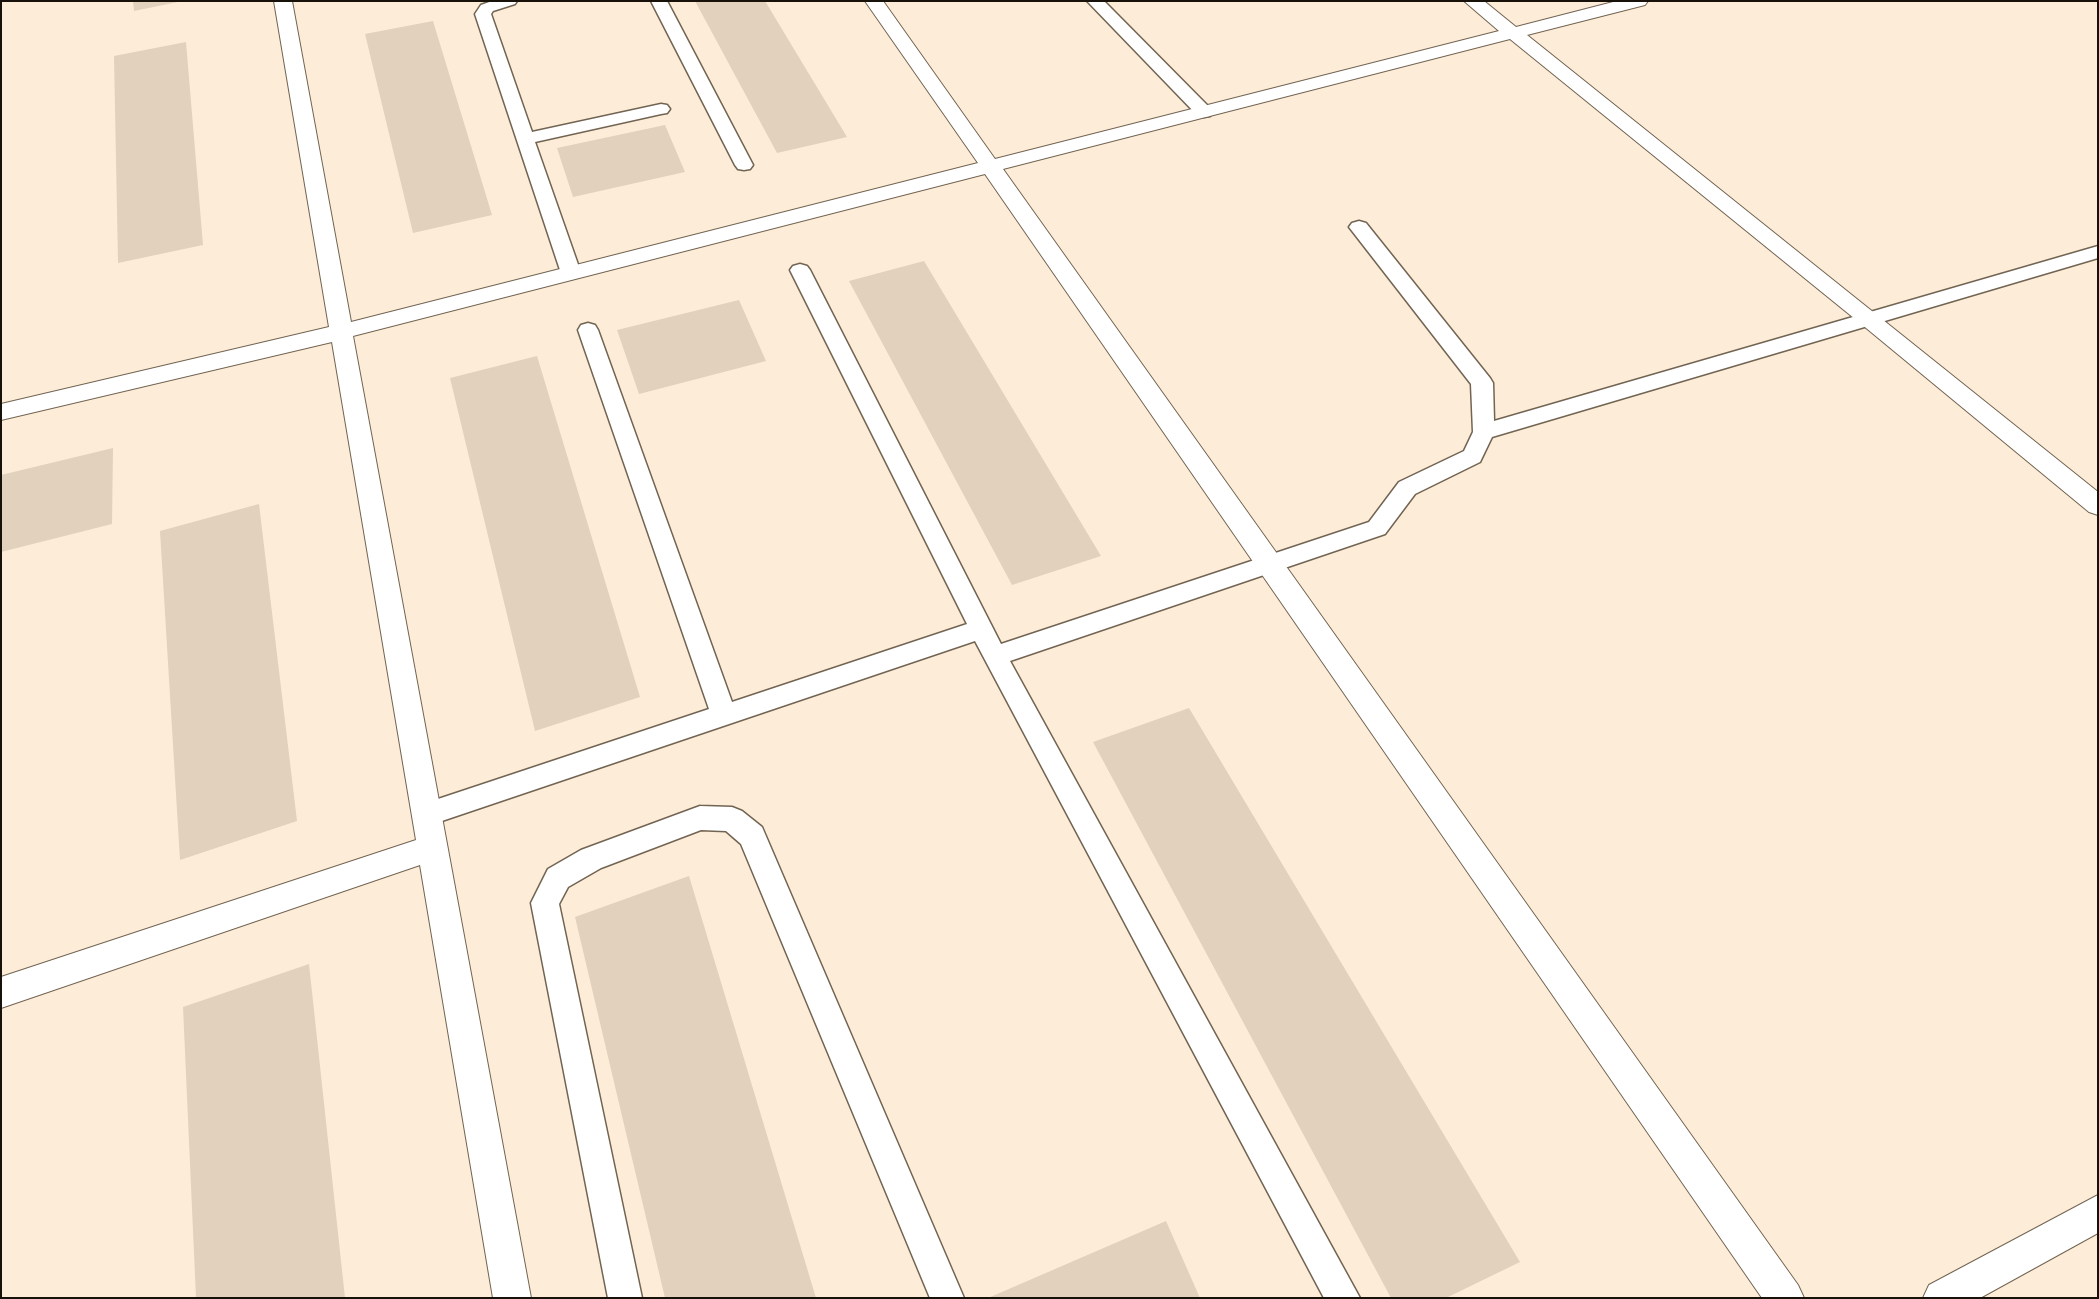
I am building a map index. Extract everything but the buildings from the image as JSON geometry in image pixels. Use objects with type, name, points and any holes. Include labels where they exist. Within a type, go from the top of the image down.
[{"type":"street","points":[[283,1],[512,1298]]},
{"type":"street","points":[[874,1],[1270,562],[1785,1298]]},
{"type":"street","points":[[1473,1],[1868,318],[2098,506]]},
{"type":"street","points":[[1,412],[341,332],[1640,1]]},
{"type":"street","points":[[1,993],[432,848]]},
{"type":"street","points":[[1942,1298],[2098,1213]]},
{"type":"lane","points":[[509,1],[487,8],[483,14],[571,273]]},
{"type":"lane","points":[[659,1],[744,165]]},
{"type":"lane","points":[[1095,1],[1204,112]]},
{"type":"lane","points":[[526,139],[661,108]]},
{"type":"lane","points":[[995,656],[1270,562],[1377,528],[1406,488],[1472,456],[1484,432],[1482,383],[1359,227]]},
{"type":"lane","points":[[1484,432],[2098,252]]},
{"type":"lane","points":[[800,270],[995,656],[1342,1298]]},
{"type":"lane","points":[[588,330],[724,715]]},
{"type":"lane","points":[[427,814],[982,629]]},
{"type":"lane","points":[[625,1298],[545,903],[558,878],[591,859],[700,818],[732,819],[752,836],[947,1298]]}]
